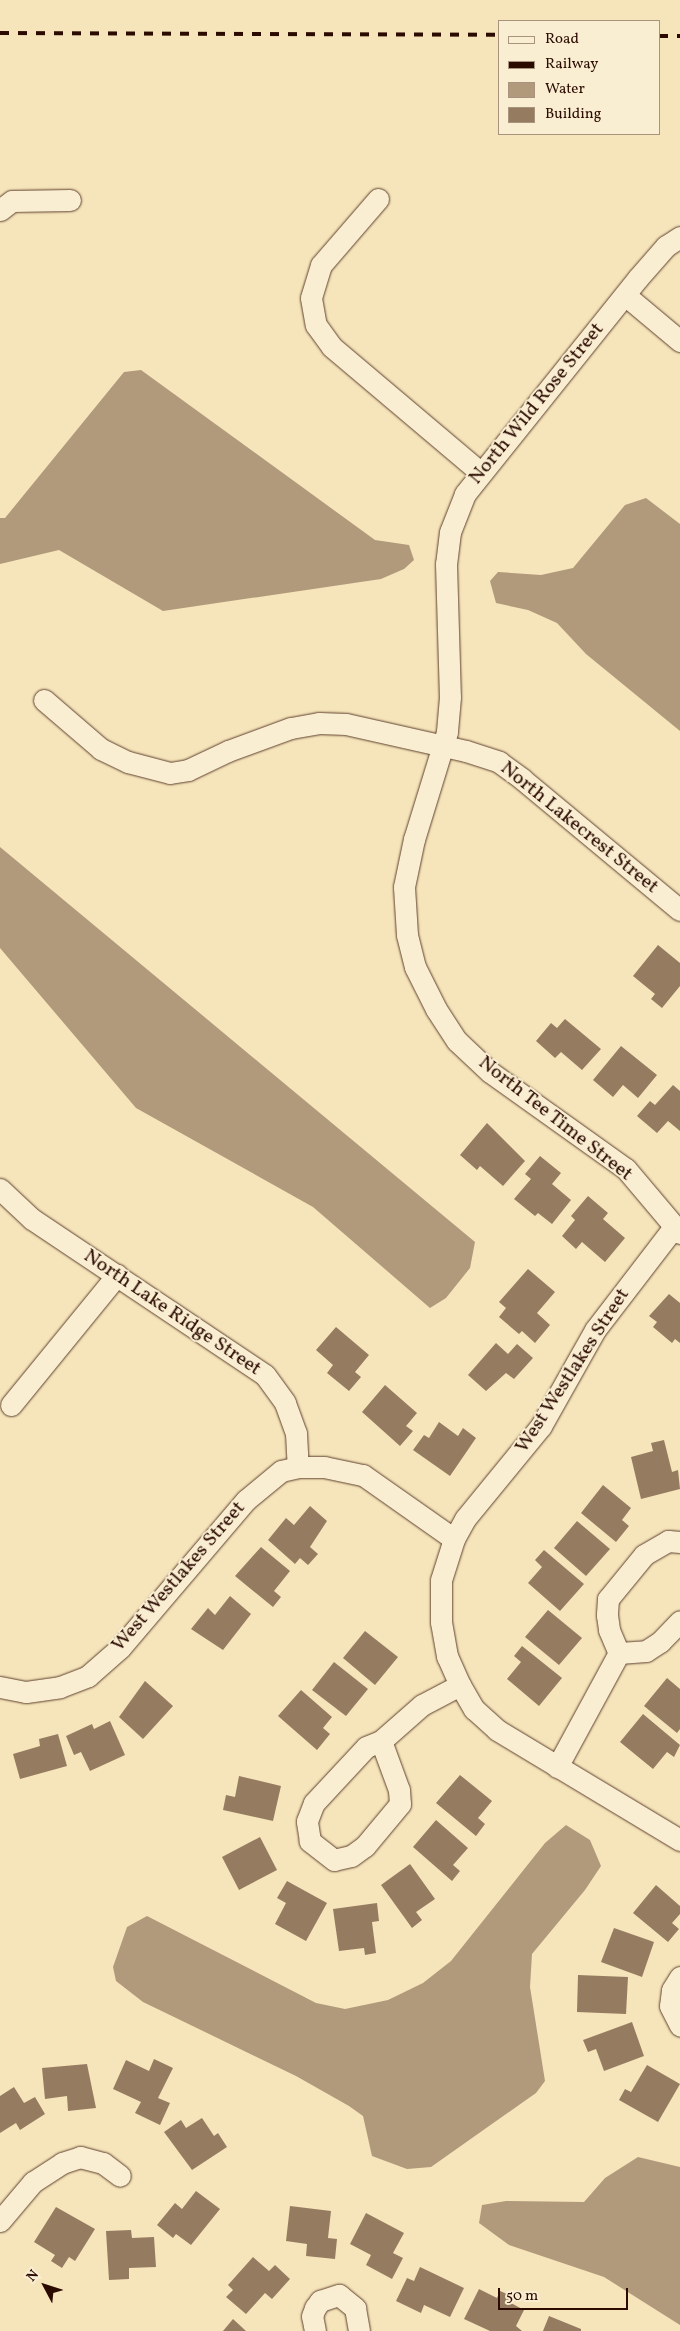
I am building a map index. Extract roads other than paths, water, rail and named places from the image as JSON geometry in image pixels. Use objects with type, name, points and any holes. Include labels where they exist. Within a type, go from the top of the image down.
[{"type":"street","points":[[378,199],[321,265],[311,298],[316,325],[332,347],[480,472]]},
{"type":"street","points":[[0,210],[12,201],[70,200]]},
{"type":"street","name":"North Wild Rose Street","points":[[445,744],[450,697],[446,564],[450,532],[465,494],[480,472],[666,246],[680,238]]},
{"type":"street","points":[[625,295],[680,341]]},
{"type":"street","name":"North Lakecrest Street","points":[[44,700],[101,749],[128,762],[170,773],[188,770],[228,751],[291,728],[318,723],[346,724],[445,744],[499,762],[680,910]]},
{"type":"street","name":"North Tee Time Street","points":[[445,744],[414,839],[404,886],[407,935],[415,967],[436,1009],[457,1041],[490,1072],[626,1169],[677,1230]]},
{"type":"street","name":"North Lake Ridge Street","points":[[0,1189],[32,1219],[265,1375],[285,1403],[296,1433],[298,1466]]},
{"type":"street","name":"West Westlakes Street","points":[[454,1539],[465,1520],[542,1426],[596,1330],[677,1230]]},
{"type":"street","points":[[11,1405],[116,1275]]},
{"type":"street","points":[[298,1466],[343,1468],[362,1474],[454,1539],[441,1580],[441,1622],[447,1656],[460,1685],[474,1709],[497,1730],[557,1767],[668,1830],[680,1840]]},
{"type":"street","name":"West Westlakes Street","points":[[0,1688],[26,1692],[60,1687],[88,1676],[120,1648],[246,1500],[281,1472],[298,1466]]},
{"type":"street","points":[[619,1653],[609,1630],[608,1599],[644,1555],[668,1541],[680,1542]]},
{"type":"street","points":[[619,1653],[646,1651],[660,1642],[680,1621]]},
{"type":"street","points":[[557,1767],[619,1653]]},
{"type":"street","points":[[381,1741],[395,1774],[400,1804],[365,1846],[352,1856],[334,1860],[310,1841],[307,1821],[314,1803],[348,1764],[366,1747],[381,1741],[422,1705],[460,1685]]},
{"type":"street","points":[[680,1977],[672,1990],[670,2006],[680,2026]]},
{"type":"street","points":[[0,2221],[33,2182],[62,2163],[80,2157],[103,2163],[120,2176]]},
{"type":"street","points":[[315,2331],[312,2316],[315,2308],[320,2301],[339,2295],[355,2308],[359,2331]]},
{"type":"water","points":[[141,370],[375,540],[409,545],[414,560],[404,569],[381,579],[163,611],[59,550],[0,564],[0,518],[5,518],[124,372]]},
{"type":"water","points":[[646,498],[680,524],[680,731],[586,654],[557,623],[528,610],[496,603],[490,581],[498,572],[541,575],[573,568],[625,505]]},
{"type":"water","points":[[0,847],[475,1242],[470,1268],[446,1298],[430,1308],[313,1207],[136,1108],[0,948]]},
{"type":"water","points":[[566,1825],[590,1840],[601,1866],[585,1890],[532,1954],[530,1987],[545,2081],[536,2093],[431,2167],[407,2169],[372,2156],[363,2116],[349,2106],[296,2076],[143,2002],[116,1981],[113,1967],[127,1927],[147,1916],[316,2003],[345,2009],[388,2000],[423,1983],[451,1961],[545,1843]]},
{"type":"water","points":[[638,2157],[680,2167],[680,2325],[604,2277],[509,2245],[479,2223],[482,2205],[506,2201],[584,2202],[605,2178]]},
{"type":"railway","points":[[0,33],[498,35]]},
{"type":"railway","points":[[660,36],[680,36]]}]
